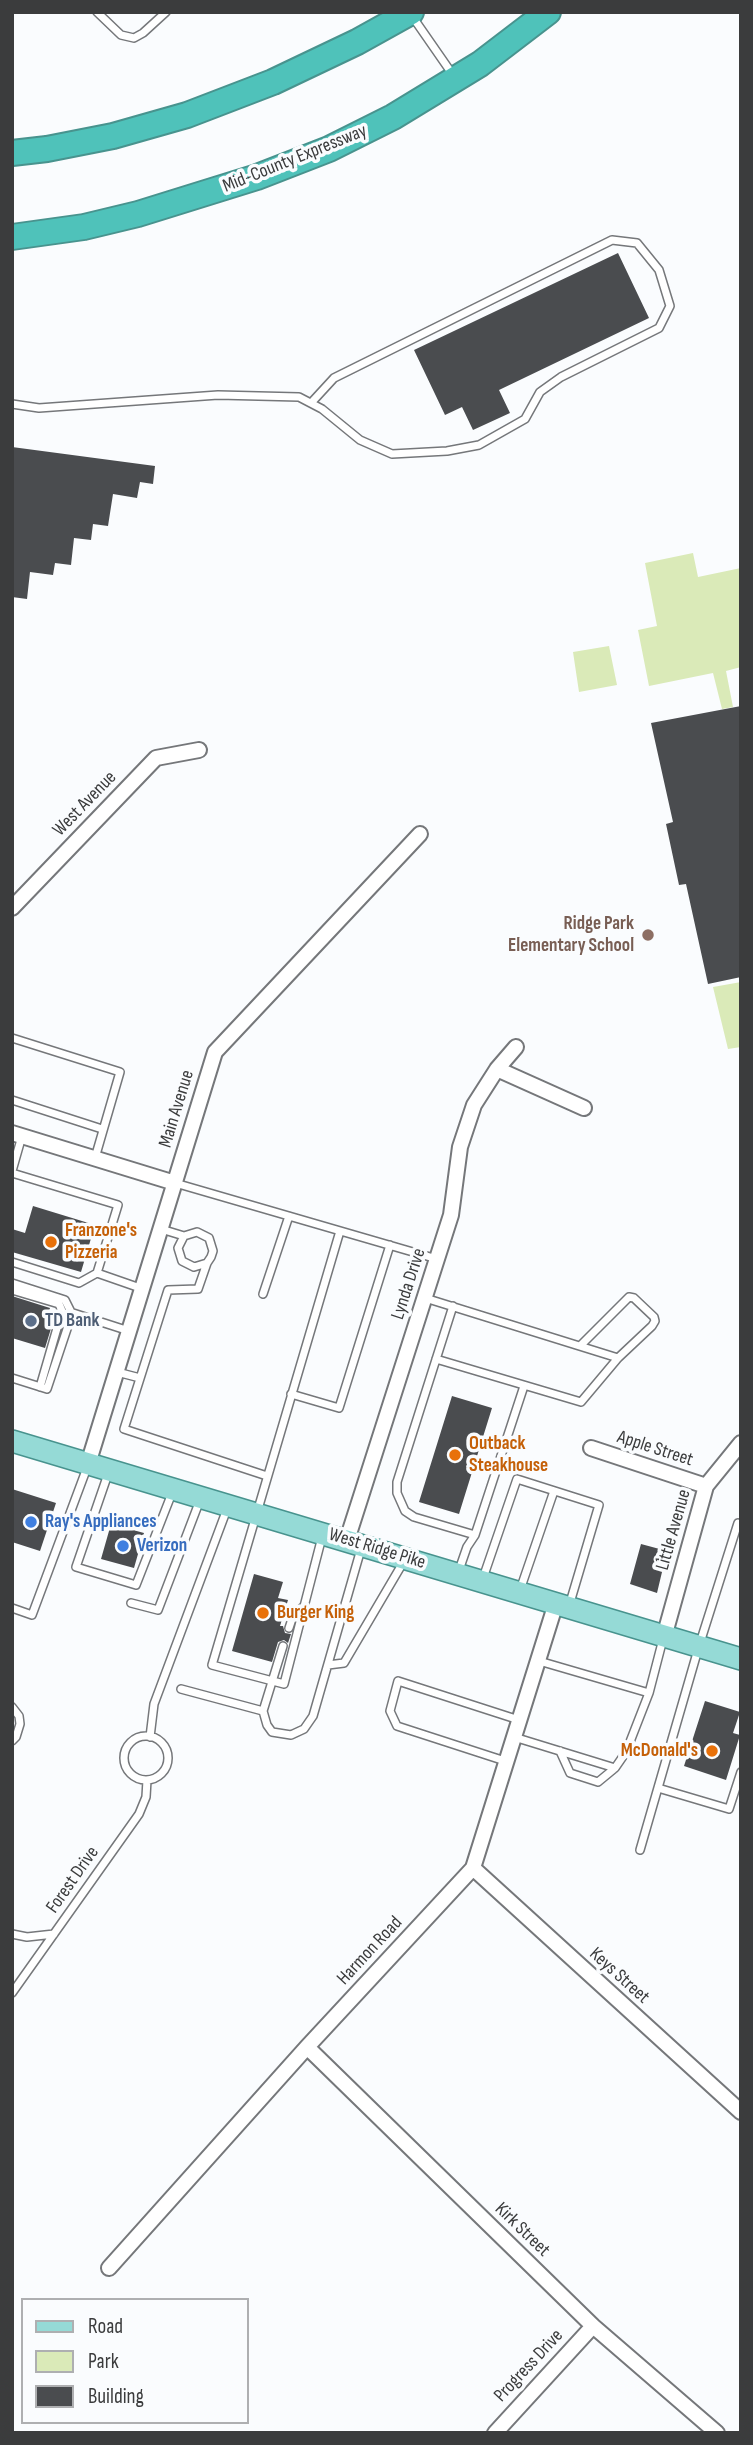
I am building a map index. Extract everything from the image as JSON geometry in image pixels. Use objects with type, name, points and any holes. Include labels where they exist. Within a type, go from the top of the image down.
[{"type":"highway","name":"Mid-County Expressway","points":[[12,237],[84,226],[138,214],[257,177],[329,149],[393,117],[480,64],[548,12]]},
{"type":"highway","points":[[12,153],[113,136],[187,115],[273,82],[410,13]]},
{"type":"main road","name":"West Ridge Pike","points":[[12,1441],[741,1660]]},
{"type":"street","name":"West Avenue","points":[[12,908],[156,758],[199,750]]},
{"type":"street","name":"Main Avenue","points":[[88,1464],[215,1052],[420,834]]},
{"type":"street","name":"Lynda Drive","points":[[355,1542],[451,1215],[460,1147],[474,1105],[497,1069],[516,1048]]},
{"type":"street","points":[[497,1069],[584,1108]]},
{"type":"street","points":[[17,1135],[175,1183]]},
{"type":"street","name":"Little Avenue","points":[[664,1637],[706,1486],[741,1443]]},
{"type":"street","name":"Apple Street","points":[[591,1448],[706,1486]]},
{"type":"street","name":"Harmon Road","points":[[109,2268],[307,2047],[473,1868],[538,1661],[562,1605]]},
{"type":"street","name":"Keys Street","points":[[473,1868],[741,2112]]},
{"type":"street","name":"Kirk Street","points":[[307,2047],[593,2326],[717,2433]]},
{"type":"street","name":"Progress Drive","points":[[495,2433],[593,2326]]},
{"type":"lane","points":[[97,12],[121,35],[134,38],[166,12]]},
{"type":"lane","points":[[410,13],[456,79]]},
{"type":"lane","points":[[12,404],[38,408],[218,395],[299,397],[322,409],[360,440],[392,454],[447,451],[479,445],[525,419],[540,392],[561,377],[659,328],[670,306],[659,270],[637,243],[612,240],[334,378],[311,403]]},
{"type":"lane","points":[[12,1038],[120,1072],[95,1158]]},
{"type":"lane","points":[[12,1100],[102,1129]]},
{"type":"lane","points":[[12,1262],[79,1283],[97,1273],[118,1205],[12,1172],[17,1135]]},
{"type":"lane","points":[[175,1183],[438,1259]]},
{"type":"lane","points":[[263,1294],[289,1216]]},
{"type":"lane","points":[[161,1229],[184,1237],[197,1232],[209,1238],[213,1251],[198,1289],[167,1290],[124,1429],[267,1476]]},
{"type":"lane","points":[[324,1533],[284,1684],[212,1665],[341,1231]]},
{"type":"lane","points":[[184,1237],[178,1248],[182,1261],[194,1267],[207,1263]]},
{"type":"lane","points":[[291,1394],[339,1408],[390,1245]]},
{"type":"lane","points":[[97,1273],[143,1289]]},
{"type":"lane","points":[[12,1283],[65,1300],[72,1314],[44,1388]]},
{"type":"lane","points":[[12,1290],[58,1304],[72,1314],[129,1331]]},
{"type":"lane","points":[[436,1359],[581,1402],[618,1358],[655,1321],[635,1298],[629,1297],[581,1345]]},
{"type":"lane","points":[[425,1298],[618,1358]]},
{"type":"lane","points":[[44,1388],[62,1311],[58,1304]]},
{"type":"lane","points":[[453,1306],[397,1482],[397,1493],[405,1511],[414,1517],[475,1535]]},
{"type":"lane","points":[[117,1372],[140,1378]]},
{"type":"lane","points":[[12,1378],[44,1388]]},
{"type":"lane","points":[[458,1573],[467,1547],[475,1535],[524,1386]]},
{"type":"lane","points":[[12,1608],[32,1615],[88,1464]]},
{"type":"lane","points":[[109,1470],[76,1567],[136,1585],[174,1488]]},
{"type":"lane","points":[[482,1581],[517,1479],[599,1505],[562,1605]]},
{"type":"lane","points":[[519,1592],[554,1491]]},
{"type":"lane","points":[[131,1603],[158,1610],[202,1496]]},
{"type":"lane","points":[[150,1737],[154,1704],[228,1505]]},
{"type":"lane","points":[[640,1850],[699,1646],[738,1523],[741,1524]]},
{"type":"lane","points":[[283,1646],[263,1711],[272,1732],[283,1735],[299,1733],[313,1716],[328,1665],[355,1542]]},
{"type":"lane","points":[[328,1665],[344,1663],[407,1558]]},
{"type":"lane","points":[[289,1628],[293,1616],[305,1605]]},
{"type":"lane","points":[[560,1751],[570,1773],[598,1782],[615,1768],[626,1752],[649,1693],[664,1637]]},
{"type":"lane","points":[[538,1661],[649,1693]]},
{"type":"lane","points":[[505,1761],[397,1726],[390,1711],[398,1681],[520,1720]]},
{"type":"lane","points":[[181,1689],[263,1711]]},
{"type":"lane","points":[[12,1707],[19,1716],[20,1724],[12,1741]]},
{"type":"lane","points":[[150,1737],[164,1745],[169,1759],[161,1775],[147,1780],[133,1776],[124,1759],[126,1751],[135,1740],[150,1737]]},
{"type":"lane","points":[[514,1737],[615,1768]]},
{"type":"lane","points":[[658,1788],[729,1809],[741,1772]]},
{"type":"lane","name":"Forest Drive","points":[[12,1993],[139,1814],[146,1797],[147,1780]]},
{"type":"lane","points":[[12,1934],[27,1937],[54,1934]]},
{"type":"green space","points":[[693,553],[698,577],[741,568],[741,667],[726,671],[733,707],[722,709],[713,673],[649,686],[638,630],[657,626],[645,563]]},
{"type":"green space","points":[[609,646],[617,685],[579,692],[573,652]]},
{"type":"green space","points":[[741,982],[741,1047],[728,1049],[713,987]]},
{"type":"building","points":[[618,253],[649,318],[499,390],[510,413],[473,430],[462,407],[445,415],[414,350]]},
{"type":"building","points":[[12,447],[155,466],[153,484],[140,482],[137,498],[113,494],[108,526],[93,524],[91,540],[74,538],[71,565],[55,563],[53,575],[30,572],[27,599],[12,597]]},
{"type":"building","points":[[741,706],[741,977],[708,984],[686,884],[679,885],[666,824],[673,822],[651,723]]},
{"type":"building","name":"Franzone's Pizzeria","points":[[33,1206],[95,1225],[81,1272],[12,1252],[12,1229],[25,1233]]},
{"type":"building","name":"TD Bank","points":[[12,1296],[50,1308],[46,1320],[53,1322],[45,1348],[12,1338]]},
{"type":"building","name":"Outback Steakhouse","points":[[452,1396],[492,1408],[459,1514],[419,1502]]},
{"type":"building","name":"Ray's Appliances","points":[[12,1489],[56,1503],[40,1551],[12,1542]]},
{"type":"building","name":"Verizon","points":[[111,1524],[144,1533],[134,1568],[101,1559]]},
{"type":"building","points":[[641,1544],[667,1551],[657,1593],[630,1584]]},
{"type":"building","name":"Burger King","points":[[254,1574],[283,1582],[278,1598],[288,1600],[280,1626],[283,1626],[285,1633],[291,1634],[288,1643],[284,1640],[278,1642],[272,1662],[232,1651]]},
{"type":"building","name":"McDonald's","points":[[705,1701],[740,1712],[733,1733],[740,1735],[726,1780],[684,1766]]},
{"type":"place","name":"Ridge Park Elementary School","points":[[648,935]]},
{"type":"place","name":"Franzone's Pizzeria","points":[[51,1242]]},
{"type":"place","name":"TD Bank","points":[[31,1321]]},
{"type":"place","name":"Outback Steakhouse","points":[[455,1455]]},
{"type":"place","name":"Ray's Appliances","points":[[31,1522]]},
{"type":"place","name":"Verizon","points":[[123,1546]]},
{"type":"place","name":"Burger King","points":[[263,1613]]},
{"type":"place","name":"McDonald's","points":[[712,1751]]}]
